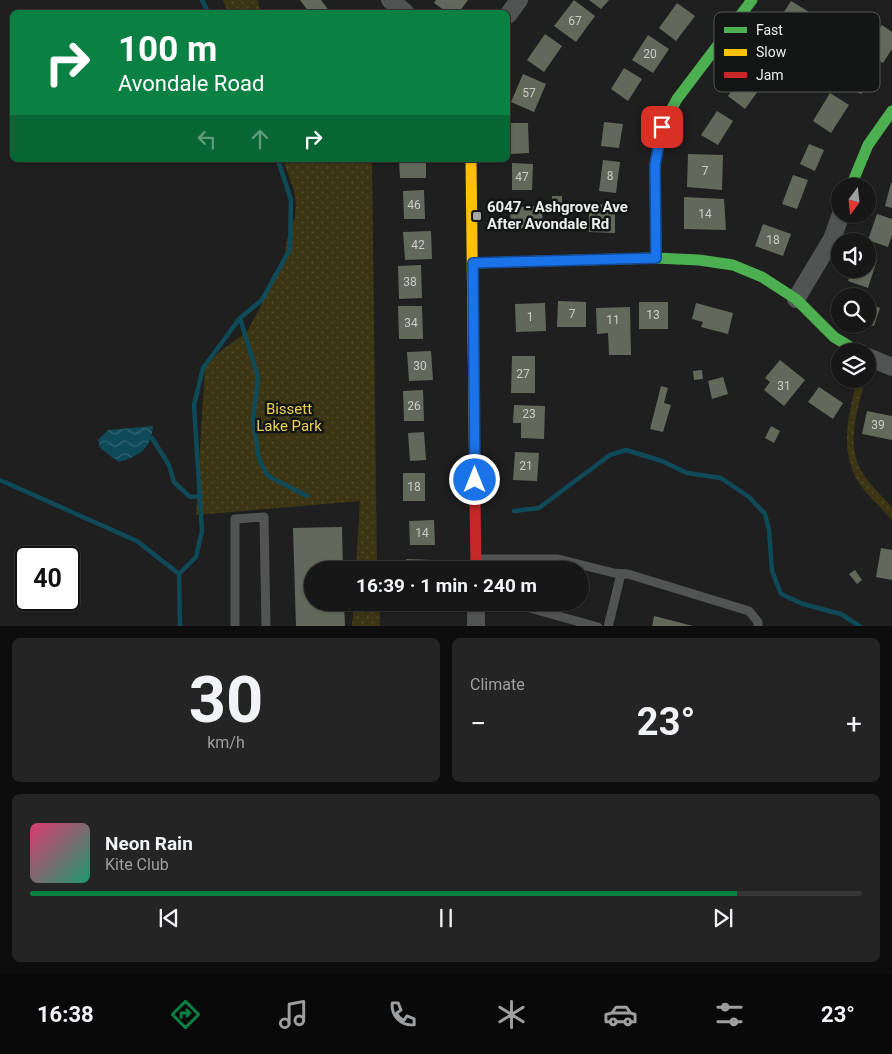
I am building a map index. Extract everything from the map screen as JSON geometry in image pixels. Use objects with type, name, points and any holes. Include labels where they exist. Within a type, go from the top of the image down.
[{"type":"street","points":[[390,0],[402,10]]},
{"type":"street","points":[[510,12],[519,0]]},
{"type":"street","points":[[743,12],[752,0]]},
{"type":"street","points":[[656,258],[655,165],[662,127],[678,99],[714,51]]},
{"type":"street","points":[[854,178],[868,145],[892,111]]},
{"type":"street","points":[[471,162],[476,561]]},
{"type":"street","points":[[796,299],[832,239],[838,223]]},
{"type":"street","points":[[473,263],[656,258],[698,260],[733,265],[762,277],[796,299],[830,334],[844,343]]},
{"type":"street","points":[[876,360],[892,367]]},
{"type":"street","points":[[476,611],[476,626]]},
{"type":"lane","points":[[235,626],[235,519],[264,517],[266,626]]},
{"type":"lane","points":[[517,561],[558,558],[621,574],[650,579],[749,611],[758,622],[758,626]]},
{"type":"lane","points":[[608,626],[621,574]]},
{"type":"lane","points":[[538,611],[598,626]]},
{"type":"green space","points":[[223,0],[257,0],[260,10],[226,10]]},
{"type":"green space","name":"Bissett Lake Park","points":[[284,162],[372,162],[377,561],[357,561],[360,501],[196,515],[205,367],[218,353],[247,332],[285,260],[286,243],[295,217],[294,190]]},
{"type":"green space","points":[[855,388],[863,388],[854,428],[855,452],[858,464],[864,475],[892,507],[892,520],[863,489],[851,466],[847,441],[849,416]]},
{"type":"green space","points":[[353,611],[380,611],[380,626],[352,626]]},
{"type":"water","points":[[153,426],[147,446],[132,457],[119,462],[100,448],[98,440],[108,430]]},
{"type":"building","points":[[300,0],[321,0],[328,10],[308,10]]},
{"type":"building","points":[[436,0],[468,0],[460,10],[444,10],[434,3]]},
{"type":"building","points":[[574,0],[595,16],[576,42],[554,26]]},
{"type":"building","points":[[589,0],[609,0],[601,9]]},
{"type":"building","points":[[791,1],[809,12],[784,12]]},
{"type":"building","points":[[677,3],[695,16],[676,41],[659,28]]},
{"type":"building","points":[[882,25],[892,32],[892,49],[883,63],[880,61],[880,28]]},
{"type":"building","points":[[545,34],[562,46],[544,72],[527,60]]},
{"type":"building","points":[[648,35],[669,49],[653,73],[632,60]]},
{"type":"building","points":[[624,68],[642,79],[628,101],[611,89]]},
{"type":"building","points":[[523,74],[546,84],[534,112],[511,102]]},
{"type":"building","points":[[731,92],[757,92],[745,109],[728,96]]},
{"type":"building","points":[[830,93],[849,105],[831,133],[813,121]]},
{"type":"building","points":[[717,111],[733,121],[718,145],[701,135]]},
{"type":"building","points":[[604,122],[623,124],[619,148],[601,146]]},
{"type":"building","points":[[510,123],[528,123],[529,153],[510,154]]},
{"type":"building","points":[[809,144],[824,150],[815,171],[800,164]]},
{"type":"building","points":[[688,154],[723,155],[722,190],[687,187]]},
{"type":"building","points":[[603,160],[620,162],[616,193],[599,191]]},
{"type":"building","points":[[399,162],[426,162],[426,178],[400,178]]},
{"type":"building","points":[[512,163],[533,164],[532,190],[512,190]]},
{"type":"building","points":[[793,175],[808,180],[797,209],[782,204]]},
{"type":"building","points":[[892,183],[892,208],[885,206]]},
{"type":"building","points":[[424,190],[425,219],[404,219],[403,191]]},
{"type":"building","points":[[552,196],[562,196],[562,206],[552,207]]},
{"type":"building","points":[[684,197],[724,199],[726,230],[684,229]]},
{"type":"building","points":[[589,204],[615,205],[615,233],[589,232]]},
{"type":"building","points":[[542,206],[543,228],[511,229],[510,207]]},
{"type":"building","points":[[877,214],[892,219],[892,235],[888,247],[876,243],[876,233],[870,233],[874,223],[876,223]]},
{"type":"building","points":[[763,224],[791,234],[783,256],[755,246]]},
{"type":"building","points":[[431,231],[432,259],[405,260],[403,232]]},
{"type":"building","points":[[421,265],[422,298],[399,299],[398,266]]},
{"type":"building","points":[[849,278],[871,278],[868,288],[848,281]]},
{"type":"building","points":[[558,301],[586,302],[586,327],[557,327]]},
{"type":"building","points":[[639,302],[668,302],[668,329],[639,329]]},
{"type":"building","points":[[545,303],[546,331],[516,332],[515,304]]},
{"type":"building","points":[[696,303],[733,313],[728,334],[701,327],[703,322],[692,319]]},
{"type":"building","points":[[398,306],[422,306],[423,339],[399,339]]},
{"type":"building","points":[[876,306],[880,308],[876,320]]},
{"type":"building","points":[[630,307],[631,355],[609,355],[608,333],[597,334],[596,308]]},
{"type":"building","points":[[431,351],[433,380],[409,381],[407,352]]},
{"type":"building","points":[[512,356],[535,356],[535,393],[511,393]]},
{"type":"building","points":[[780,360],[805,380],[784,406],[764,390],[770,382],[765,378]]},
{"type":"building","points":[[702,370],[703,379],[694,380],[693,371]]},
{"type":"building","points":[[723,377],[728,394],[712,399],[708,381]]},
{"type":"building","points":[[661,386],[668,388],[664,403],[671,405],[663,432],[650,429]]},
{"type":"building","points":[[819,387],[843,403],[833,419],[808,402]]},
{"type":"building","points":[[423,390],[424,421],[404,421],[403,391]]},
{"type":"building","points":[[514,405],[545,406],[544,439],[521,438],[521,423],[513,423]]},
{"type":"building","points":[[867,411],[892,416],[892,440],[862,434]]},
{"type":"building","points":[[771,426],[780,431],[774,443],[765,438]]},
{"type":"building","points":[[424,432],[426,460],[410,461],[408,433]]},
{"type":"building","points":[[515,452],[539,453],[537,481],[513,480]]},
{"type":"building","points":[[403,473],[425,473],[425,501],[403,501]]},
{"type":"building","points":[[434,520],[435,545],[410,545],[409,521]]},
{"type":"building","points":[[342,527],[343,561],[304,561],[304,611],[344,611],[345,626],[296,626],[293,528]]},
{"type":"building","points":[[881,548],[892,550],[892,580],[876,577]]},
{"type":"building","points":[[406,559],[435,560],[435,561],[406,561]]},
{"type":"building","points":[[855,570],[862,580],[857,584],[849,574]]},
{"type":"building","points":[[654,616],[693,626],[652,626]]},
{"type":"waterway","points":[[202,0],[207,10]]},
{"type":"waterway","points":[[0,480],[137,541],[179,574],[196,557],[202,531],[194,405],[203,368],[240,318],[262,300],[290,249],[291,200],[279,162]]},
{"type":"waterway","points":[[240,318],[258,377],[253,420],[259,459],[268,476],[307,496]]},
{"type":"waterway","points":[[152,438],[169,465],[174,482],[190,497],[201,496]]},
{"type":"waterway","points":[[514,511],[539,508],[610,455],[626,450],[662,461],[687,473],[721,478],[749,497],[765,514],[769,530],[772,571],[781,594],[803,604],[841,614],[859,626]]},
{"type":"waterway","points":[[179,574],[180,626]]},
{"type":"traffic: fast","points":[[743,12],[752,0]]},
{"type":"traffic: fast","points":[[656,258],[655,165],[662,127],[677,99],[714,50]]},
{"type":"traffic: fast","points":[[854,178],[868,145],[892,111]]},
{"type":"traffic: fast","points":[[473,263],[656,258],[699,260],[733,265],[762,277],[796,299],[834,337],[844,343]]},
{"type":"traffic: slow","points":[[471,162],[475,499]]},
{"type":"traffic: jam","points":[[475,499],[476,561]]},
{"type":"place","name":"6047 - Ashgrove Ave After Avondale Rd","points":[[477,216]]},
{"type":"route","points":[[475,480],[473,263],[656,258],[655,165],[662,127]]}]
